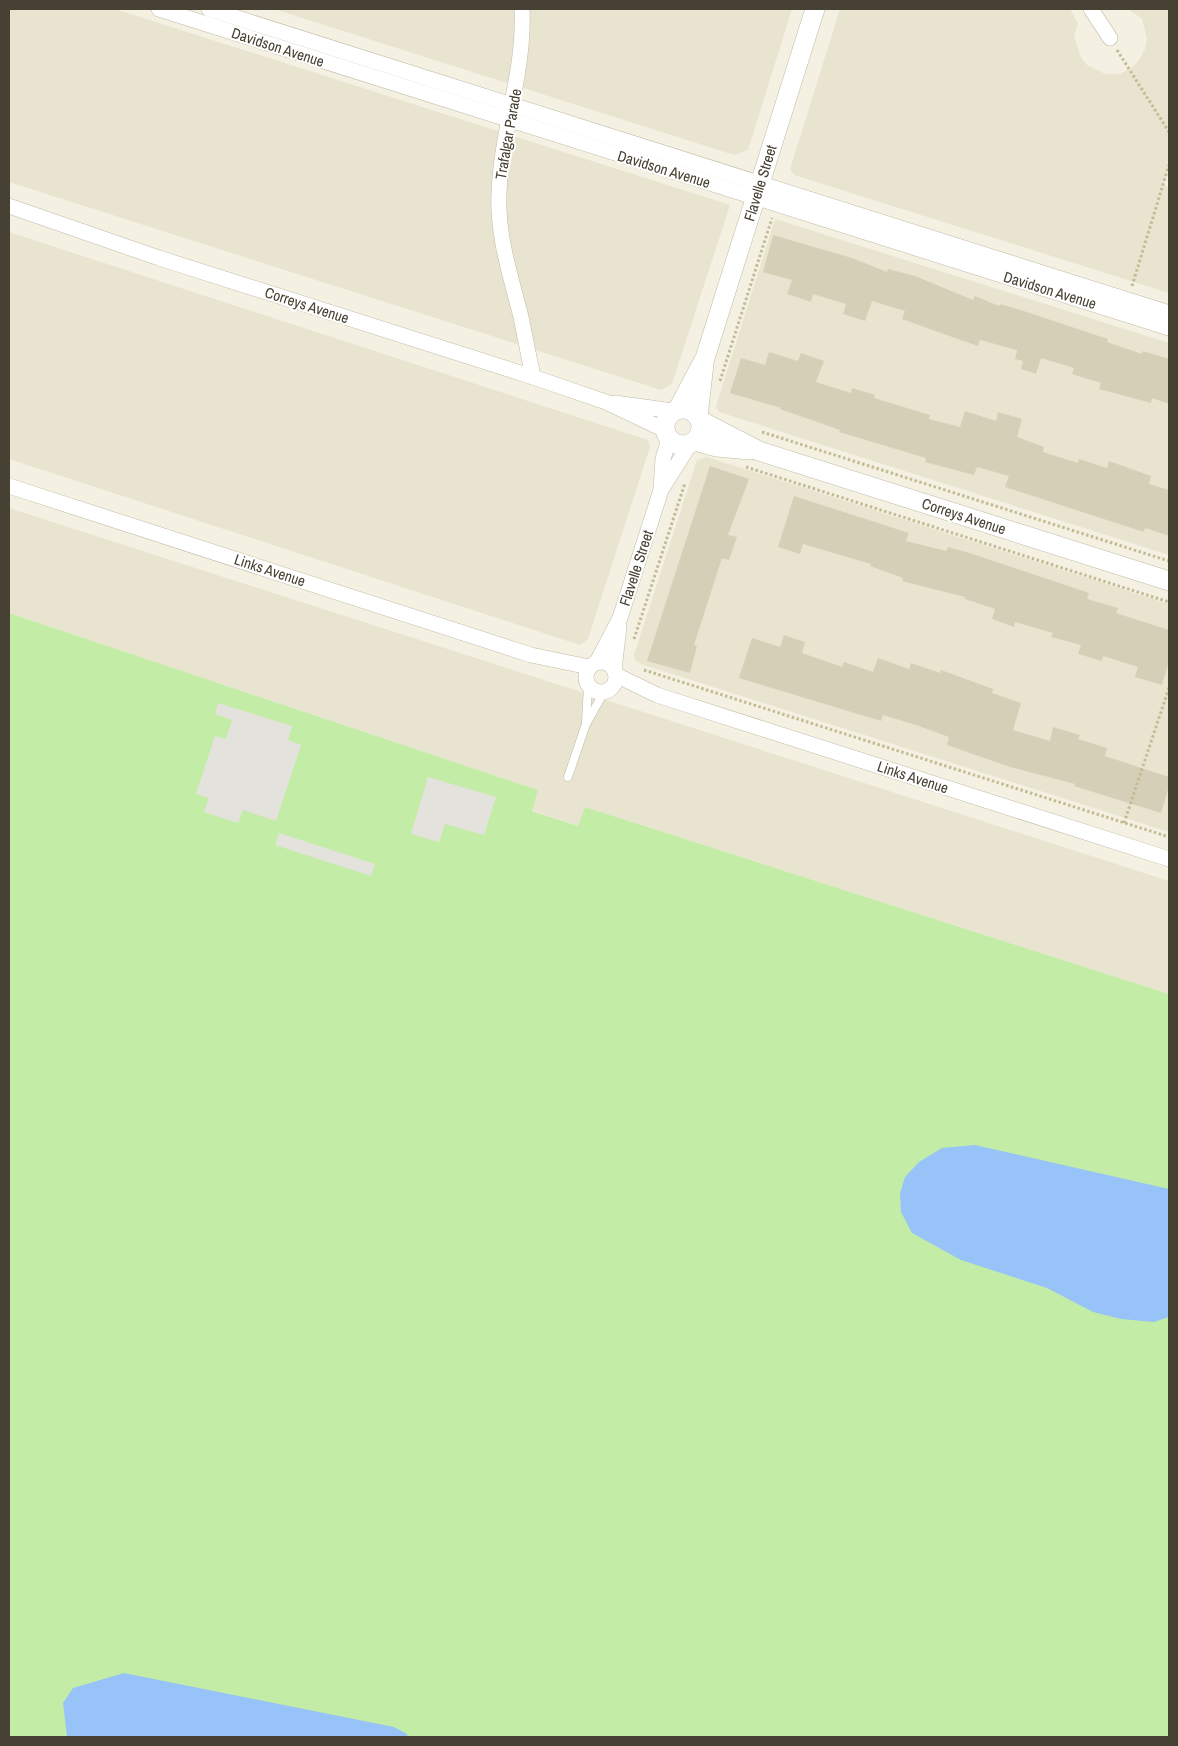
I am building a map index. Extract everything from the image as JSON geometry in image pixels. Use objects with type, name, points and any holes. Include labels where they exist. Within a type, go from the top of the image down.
[{"type":"street","name":"Davidson Avenue","points":[[159,9],[509,121],[758,190],[1169,313]]},
{"type":"street","name":"Davidson Avenue","points":[[209,9],[512,105],[1169,328]]},
{"type":"street","name":"Trafalgar Parade","points":[[522,9],[523,34],[500,169],[498,196],[501,233],[533,377]]},
{"type":"street","name":"Flavelle Street","points":[[676,410],[705,358],[815,9]]},
{"type":"street","points":[[1091,9],[1110,38]]},
{"type":"street","name":"Correys Avenue","points":[[9,206],[159,258],[606,402],[667,434]]},
{"type":"street","name":"Flavelle Street","points":[[700,418],[705,358]]},
{"type":"street","name":"Correys Avenue","points":[[606,402],[676,410]]},
{"type":"street","points":[[690,409],[700,418],[701,432],[692,443],[679,445],[667,434],[666,419],[676,410],[690,409]]},
{"type":"street","name":"Correys Avenue","points":[[700,418],[759,451],[1169,581]]},
{"type":"street","name":"Flavelle Street","points":[[611,681],[620,618],[661,490],[667,434]]},
{"type":"street","name":"Flavelle Street","points":[[661,490],[692,443]]},
{"type":"street","name":"Correys Avenue","points":[[692,443],[759,451]]},
{"type":"street","name":"Links Avenue","points":[[9,486],[590,674]]},
{"type":"street","name":"Flavelle Street","points":[[590,674],[620,618]]},
{"type":"street","points":[[606,662],[611,681],[595,692],[590,674],[606,662]]},
{"type":"street","name":"Links Avenue","points":[[611,681],[1169,859]]},
{"type":"lane","name":"Flavelle Street","points":[[586,724],[590,674]]},
{"type":"lane","name":"Flavelle Street","points":[[568,777],[586,724],[611,681]]},
{"type":"path","points":[[1110,38],[1169,132]]},
{"type":"path","points":[[1132,286],[1169,165]]},
{"type":"path","points":[[718,388],[772,215]]},
{"type":"path","points":[[759,431],[1169,561]]},
{"type":"path","points":[[745,467],[1169,602]]},
{"type":"path","points":[[632,646],[687,476]]},
{"type":"path","points":[[635,668],[1169,837]]},
{"type":"path","points":[[1124,823],[1169,688]]},
{"type":"shaded area","points":[[9,9],[115,9],[730,205],[672,384],[661,390],[9,182]]},
{"type":"shaded area","points":[[274,9],[792,9],[748,150],[734,155]]},
{"type":"shaded area","points":[[840,9],[1070,9],[1078,24],[1074,36],[1081,57],[1087,65],[1105,74],[1120,74],[1131,68],[1139,60],[1145,49],[1147,39],[1142,19],[1129,9],[1169,9],[1169,167],[1163,185],[1169,187],[1169,293],[794,175],[790,169]]},
{"type":"shaded area","points":[[775,219],[1169,343],[1169,555],[719,412],[716,406]]},
{"type":"shaded area","points":[[9,232],[648,440],[650,447],[588,639],[580,645],[9,459]]},
{"type":"shaded area","points":[[707,457],[1169,604],[1169,832],[641,664],[635,660],[634,655],[697,460]]},
{"type":"shaded area","points":[[9,508],[1169,881],[1169,994],[585,807],[578,826],[532,810],[538,790],[9,613]]},
{"type":"shaded area","points":[[218,703],[292,726],[288,740],[301,745],[276,821],[243,810],[238,823],[204,812],[209,798],[196,794],[215,736],[226,739],[232,720],[215,714]]},
{"type":"shaded area","points":[[428,777],[496,797],[484,835],[445,824],[439,842],[411,834]]},
{"type":"shaded area","points":[[279,833],[375,864],[371,876],[275,845]]},
{"type":"green space","points":[[9,613],[538,790],[532,811],[578,826],[585,807],[1169,994],[1169,1737],[9,1737]]},
{"type":"water","points":[[975,1145],[1169,1189],[1169,1317],[1154,1322],[1121,1319],[1093,1312],[1047,1288],[961,1260],[912,1233],[901,1212],[900,1193],[905,1177],[919,1162],[942,1148]]},
{"type":"water","points":[[124,1673],[394,1727],[407,1734],[408,1737],[67,1737],[63,1703],[73,1688]]},
{"type":"building","points":[[773,235],[852,258],[887,272],[888,269],[915,276],[973,300],[975,296],[999,306],[1000,304],[1021,310],[1108,339],[1107,342],[1142,354],[1143,351],[1169,359],[1169,404],[1152,398],[1151,403],[1099,389],[1101,383],[1072,374],[1074,368],[1041,358],[1036,374],[1021,369],[1023,361],[1015,359],[1017,350],[980,340],[978,346],[902,319],[905,311],[872,301],[865,321],[843,314],[846,304],[813,294],[811,302],[787,294],[792,280],[763,272]]},
{"type":"building","points":[[769,352],[798,361],[801,353],[824,361],[816,382],[851,393],[852,388],[875,395],[874,398],[930,415],[929,419],[960,427],[965,411],[996,421],[998,412],[1022,419],[1017,437],[1044,447],[1043,452],[1078,463],[1079,459],[1107,468],[1109,461],[1151,476],[1149,484],[1169,490],[1169,536],[1145,528],[1144,532],[1005,487],[1009,476],[977,467],[974,475],[925,462],[926,458],[839,432],[840,430],[781,408],[730,393],[741,358],[765,365]]},
{"type":"building","points":[[710,466],[749,479],[728,535],[737,537],[729,560],[722,558],[694,645],[697,646],[690,673],[647,661]]},
{"type":"building","points":[[794,496],[909,533],[906,541],[946,551],[948,547],[970,553],[1089,593],[1087,599],[1118,608],[1116,613],[1169,630],[1169,661],[1162,685],[1135,677],[1138,667],[1103,656],[1102,661],[1078,654],[1081,645],[1051,637],[1053,633],[1015,622],[1014,627],[992,619],[995,609],[965,599],[965,597],[902,581],[903,578],[870,566],[871,564],[803,544],[800,554],[778,547]]},
{"type":"building","points":[[784,635],[805,642],[802,653],[842,667],[844,662],[873,672],[878,658],[909,669],[911,663],[940,673],[941,670],[993,689],[992,693],[1021,703],[1013,730],[1050,741],[1053,727],[1080,735],[1078,739],[1107,748],[1105,756],[1169,777],[1169,786],[1161,813],[1074,786],[1075,784],[1010,767],[947,745],[949,737],[916,725],[883,715],[881,721],[739,678],[752,638],[780,647]]}]
